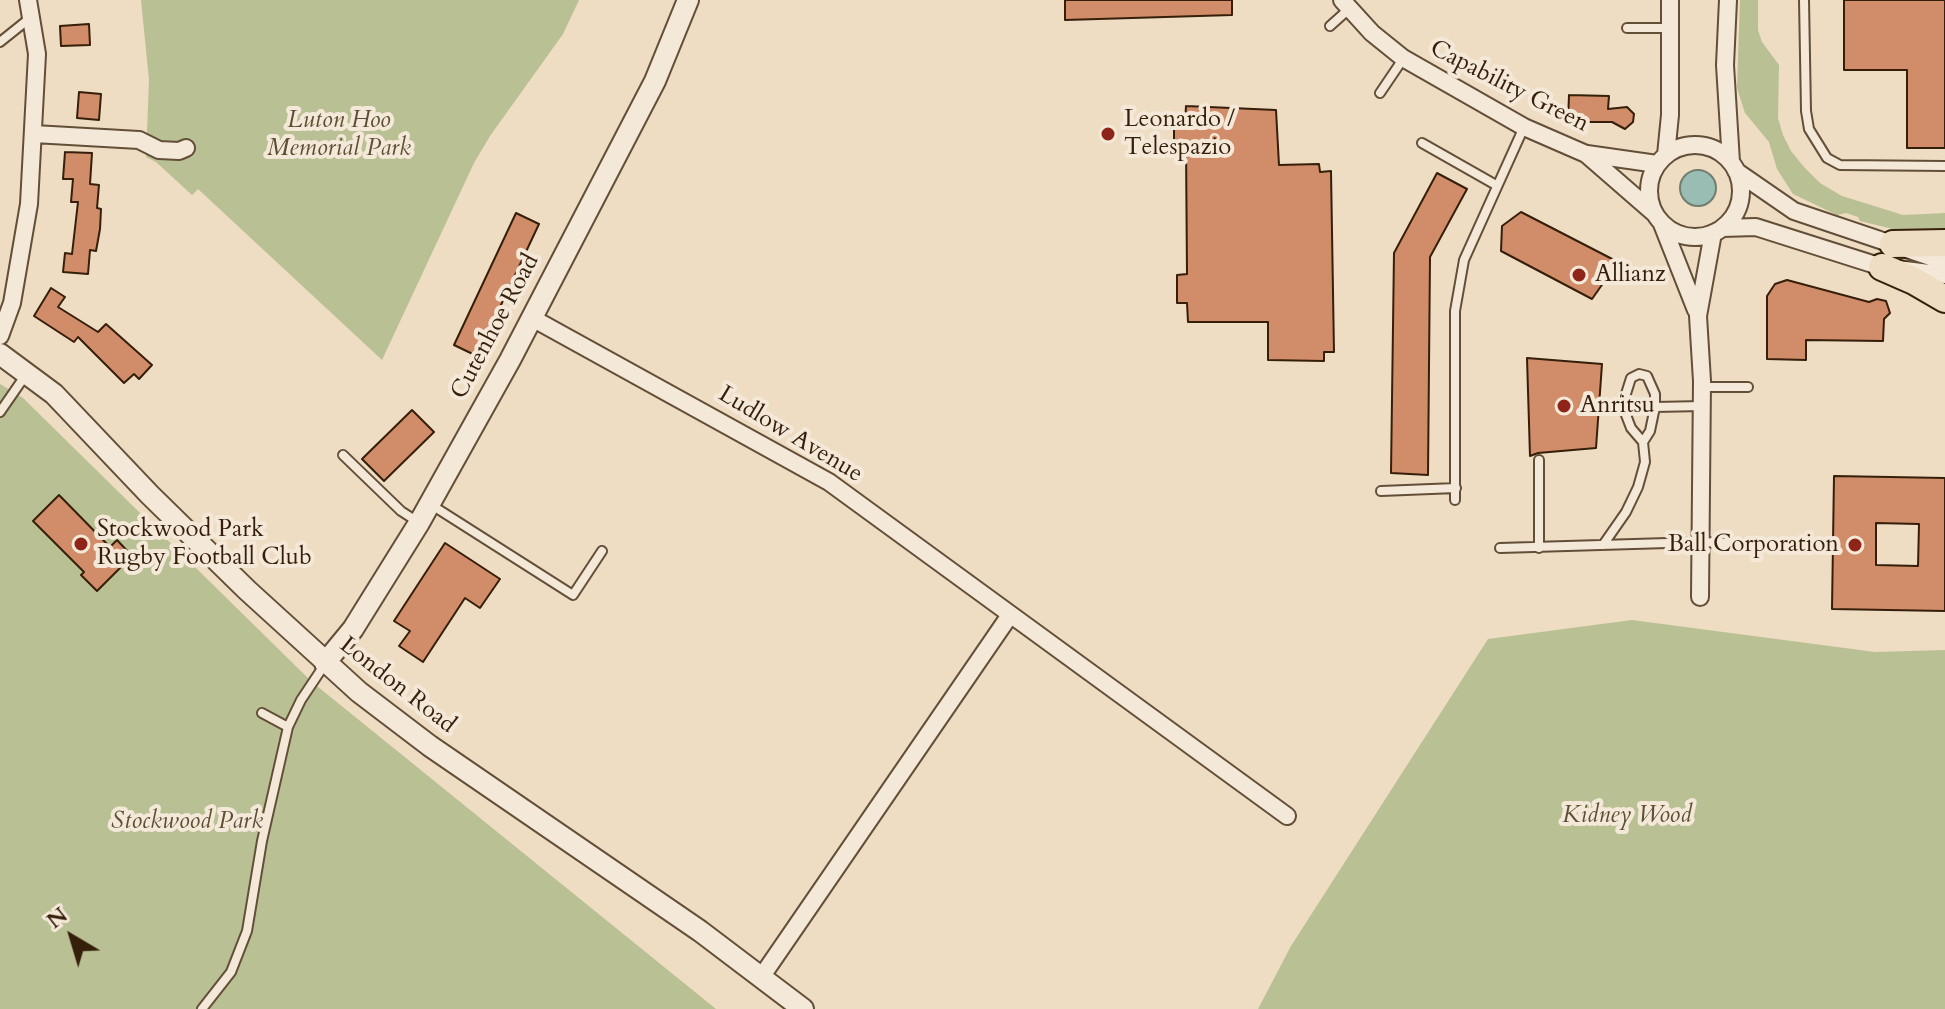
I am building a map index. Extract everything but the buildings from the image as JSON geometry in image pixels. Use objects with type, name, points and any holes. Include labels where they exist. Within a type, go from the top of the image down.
[{"type":"highway","points":[[1888,255],[1945,243]]},
{"type":"highway","points":[[1888,255],[1914,281],[1945,299]]},
{"type":"street","points":[[0,336],[12,303],[29,204],[37,54],[28,0]]},
{"type":"street","name":"Cutenhoe Road","points":[[325,663],[353,629],[419,523],[532,318],[655,81],[688,0]]},
{"type":"street","points":[[1670,0],[1670,115],[1662,159],[1649,189],[1698,316]]},
{"type":"street","points":[[1700,597],[1702,387],[1698,316],[1717,230],[1733,216],[1739,202],[1740,186],[1733,166],[1725,65],[1728,0]]},
{"type":"street","name":"Capability Green","points":[[1345,4],[1372,33],[1403,58],[1524,127],[1586,154],[1659,219]]},
{"type":"street","points":[[34,134],[139,140],[159,150],[179,151],[186,148]]},
{"type":"street","points":[[1586,154],[1662,159],[1679,148],[1707,146],[1720,152],[1733,166],[1794,211],[1888,255],[1945,275]]},
{"type":"street","points":[[1659,219],[1681,235],[1693,237],[1717,230],[1756,227],[1888,255],[1945,262]]},
{"type":"street","name":"Ludlow Avenue","points":[[532,318],[829,482],[1287,816]]},
{"type":"street","name":"London Road","points":[[0,354],[54,394],[150,495],[325,663],[430,746],[582,849],[762,976],[803,1009]]},
{"type":"street","points":[[762,976],[1010,615]]},
{"type":"lane","points":[[1804,0],[1806,111],[1809,129],[1827,158],[1840,165],[1945,166]]},
{"type":"lane","points":[[1330,26],[1345,4]]},
{"type":"lane","points":[[0,42],[30,18]]},
{"type":"lane","points":[[1627,28],[1670,28]]},
{"type":"lane","points":[[1380,93],[1403,58]]},
{"type":"lane","points":[[1455,500],[1455,311],[1464,260],[1524,127]]},
{"type":"lane","points":[[1422,143],[1496,185]]},
{"type":"lane","points":[[0,412],[28,373]]},
{"type":"lane","points":[[1603,545],[1626,512],[1645,462],[1643,442],[1631,428],[1626,415],[1625,397],[1631,378],[1639,374],[1647,376],[1655,394],[1650,431],[1643,442]]},
{"type":"lane","points":[[1702,387],[1748,387]]},
{"type":"lane","points":[[1655,407],[1702,406]]},
{"type":"lane","points":[[343,455],[401,511],[419,523]]},
{"type":"lane","points":[[1539,460],[1539,548]]},
{"type":"lane","points":[[1381,491],[1456,488]]},
{"type":"lane","points":[[429,504],[573,595],[602,551]]},
{"type":"lane","points":[[1500,548],[1701,542],[1750,544]]},
{"type":"lane","points":[[202,1009],[231,972],[247,931],[262,841],[288,727],[325,663]]},
{"type":"lane","points":[[262,713],[288,727]]},
{"type":"green space","name":"Luton Hoo Memorial Park","points":[[141,0],[579,0],[563,34],[474,163],[382,360],[198,189],[192,195],[156,162],[146,157],[149,80]]},
{"type":"green space","points":[[1740,0],[1758,0],[1758,30],[1762,42],[1779,65],[1778,118],[1791,151],[1804,167],[1820,183],[1842,196],[1903,215],[1945,213],[1945,232],[1905,232],[1860,221],[1858,217],[1846,213],[1837,215],[1793,194],[1777,169],[1769,142],[1745,113],[1737,88]]},
{"type":"green space","name":"Stockwood Park","points":[[0,384],[23,398],[312,682],[716,1009],[0,1009]]},
{"type":"green space","name":"Kidney Wood","points":[[1632,620],[1875,652],[1945,650],[1945,1009],[1258,1009],[1291,946],[1488,639]]},
{"type":"water","points":[[1698,170],[1711,175],[1716,188],[1711,201],[1698,206],[1685,201],[1680,188],[1685,175]]},
{"type":"place","name":"Leonardo / Telespazio","points":[[1108,134]]},
{"type":"place","name":"Allianz","points":[[1579,275]]},
{"type":"place","name":"Anritsu","points":[[1564,406]]},
{"type":"place","name":"Stockwood Park Rugby Football Club","points":[[81,544]]},
{"type":"place","name":"Ball Corporation","points":[[1855,545]]}]
